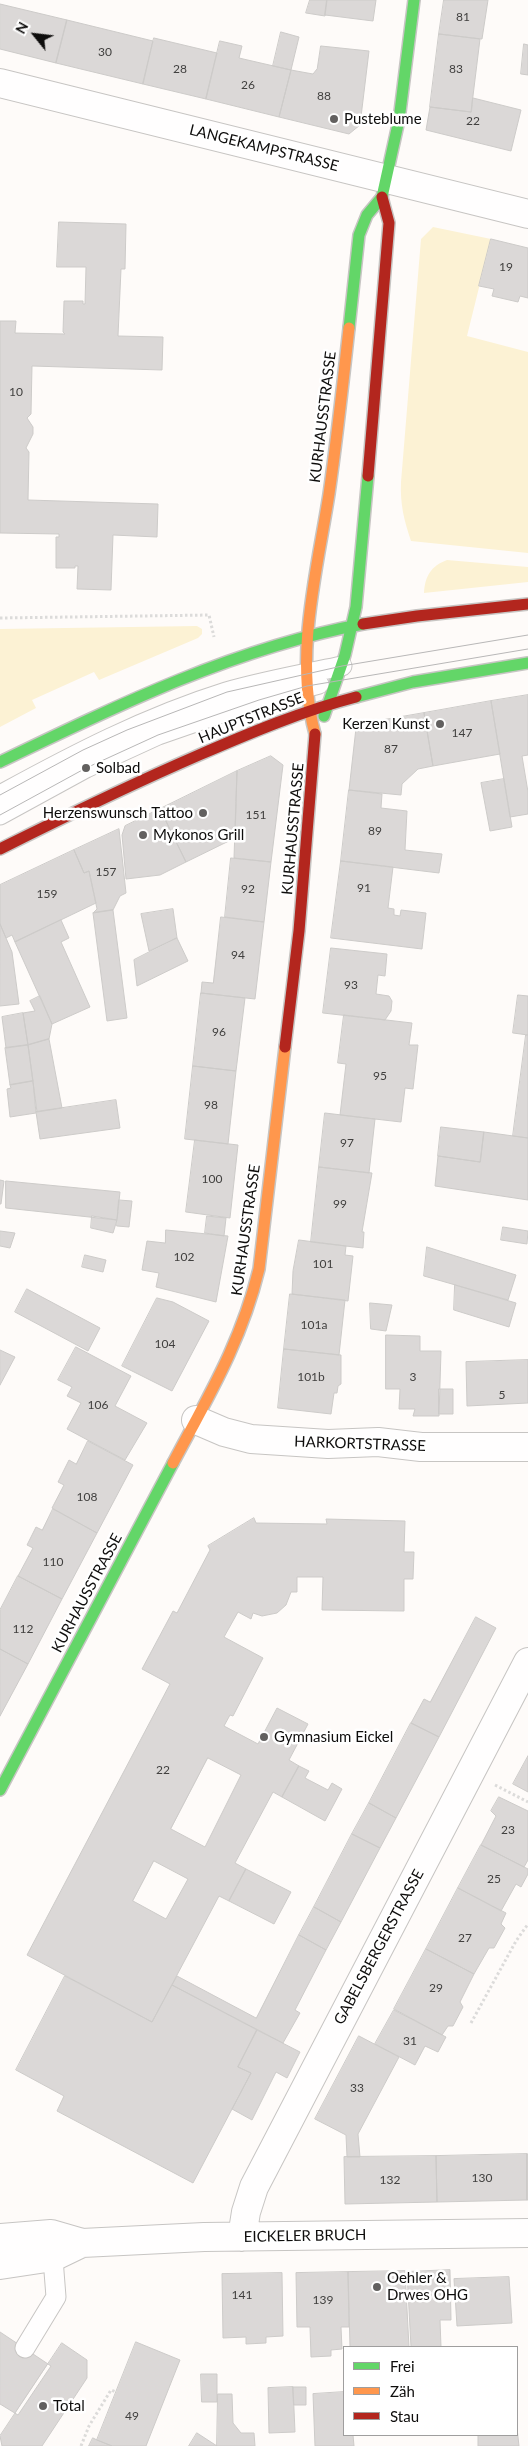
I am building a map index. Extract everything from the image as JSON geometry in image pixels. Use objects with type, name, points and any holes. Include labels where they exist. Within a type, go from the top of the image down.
[{"type":"street","name":"KURHAUSSTRASSE","points":[[0,1790],[231,1355],[245,1323],[259,1269],[299,931],[316,736],[340,673],[353,626],[360,583],[389,223],[384,188],[398,120],[414,0]]},
{"type":"street","name":"LANGEKAMPSTRASSE","points":[[0,82],[384,188],[528,214]]},
{"type":"street","name":"KURHAUSSTRASSE","points":[[316,736],[309,711],[307,637],[337,441],[359,235],[367,215],[384,188]]},
{"type":"street","points":[[0,762],[156,690],[262,651],[307,637],[353,626],[528,604]]},
{"type":"street","name":"HAUPTSTRASSE","points":[[0,849],[110,793],[238,738],[328,704],[413,682],[528,663]]},
{"type":"street","name":"HARKORTSTRASSE","points":[[196,1420],[224,1432],[251,1439],[328,1444],[378,1442],[421,1447],[528,1447]]},
{"type":"street","name":"GABELSBERGERSTRASSE","points":[[242,2237],[246,2212],[254,2187],[528,1662]]},
{"type":"street","name":"EICKELER BRUCH","points":[[0,2265],[52,2246],[82,2243],[242,2237],[528,2233]]},
{"type":"street","name":"EICKELER BRUCH","points":[[0,2238],[52,2246]]},
{"type":"lane","points":[[0,794],[84,750],[170,712],[228,692],[340,673]]},
{"type":"lane","points":[[0,815],[86,768],[158,735],[307,680]]},
{"type":"lane","points":[[25,2348],[56,2297],[52,2246]]},
{"type":"path","points":[[0,618],[210,615],[215,639]]},
{"type":"path","points":[[471,1772],[528,1802]]},
{"type":"path","points":[[471,2023],[516,1941],[528,1924]]},
{"type":"path","points":[[81,2446],[89,2426],[111,2390],[116,2392]]},
{"type":"shaded area","points":[[433,227],[491,239],[467,336],[528,352],[528,553],[411,541],[406,526],[402,505],[401,482],[421,239]]},
{"type":"shaded area","points":[[447,560],[528,567],[528,582],[424,593],[427,577],[430,572],[441,562]]},
{"type":"shaded area","points":[[197,626],[202,629],[202,634],[198,638],[99,680],[94,672],[32,700],[36,708],[0,727],[0,629]]},
{"type":"building","points":[[310,0],[327,0],[325,16],[306,13]]},
{"type":"building","points":[[327,0],[376,0],[373,21],[325,15]]},
{"type":"building","points":[[444,0],[488,0],[482,39],[439,34]]},
{"type":"building","points":[[0,4],[67,20],[56,63],[0,49]]},
{"type":"building","points":[[67,20],[153,41],[143,84],[56,63]]},
{"type":"building","points":[[281,32],[299,37],[291,70],[273,66]]},
{"type":"building","points":[[439,34],[480,39],[471,112],[430,107]]},
{"type":"building","points":[[154,38],[217,53],[206,99],[143,84]]},
{"type":"building","points":[[220,41],[242,46],[239,58],[291,70],[279,117],[206,99]]},
{"type":"building","points":[[524,44],[528,45],[528,75],[521,74]]},
{"type":"building","points":[[321,46],[369,51],[360,125],[349,134],[279,117],[291,70],[313,74],[317,69]]},
{"type":"building","points":[[473,98],[521,110],[511,151],[426,130],[430,107],[471,112]]},
{"type":"building","points":[[59,222],[126,224],[125,269],[121,269],[118,336],[163,337],[162,370],[32,366],[31,414],[27,418],[33,427],[33,434],[26,448],[29,452],[28,500],[158,504],[157,537],[113,535],[111,590],[77,589],[78,566],[75,566],[75,568],[56,568],[56,537],[59,537],[59,534],[0,533],[0,321],[16,321],[15,333],[65,334],[63,332],[64,301],[83,301],[83,304],[85,304],[86,267],[57,267]]},
{"type":"building","points":[[491,239],[528,248],[528,298],[520,296],[518,302],[492,296],[494,289],[479,286]]},
{"type":"building","points":[[528,695],[528,755],[522,756],[528,792],[528,814],[510,817],[491,701]]},
{"type":"building","points":[[491,701],[500,754],[433,766],[424,713]]},
{"type":"building","points":[[424,713],[433,766],[418,769],[402,784],[401,795],[349,790],[356,728],[360,724]]},
{"type":"building","points":[[271,756],[283,765],[271,862],[234,858],[237,771]]},
{"type":"building","points":[[237,771],[235,838],[186,862],[160,809]]},
{"type":"building","points":[[504,779],[512,827],[490,831],[481,783]]},
{"type":"building","points":[[349,790],[382,794],[381,808],[407,811],[405,850],[442,854],[439,873],[341,861]]},
{"type":"building","points":[[160,809],[186,862],[160,875],[126,879],[122,835],[125,826]]},
{"type":"building","points":[[119,829],[126,893],[120,896],[113,910],[93,913],[97,909],[89,871],[84,873],[74,850]]},
{"type":"building","points":[[74,850],[84,873],[89,871],[96,903],[15,942],[12,935],[6,938],[0,924],[0,885]]},
{"type":"building","points":[[231,858],[271,862],[264,922],[225,917]]},
{"type":"building","points":[[341,861],[393,867],[388,908],[394,909],[394,915],[400,916],[401,910],[426,913],[422,949],[331,938]]},
{"type":"building","points":[[173,909],[177,938],[149,951],[141,914]]},
{"type":"building","points":[[113,910],[127,1018],[107,1021],[93,913]]},
{"type":"building","points":[[221,917],[264,922],[255,999],[201,993],[202,982],[213,983]]},
{"type":"building","points":[[61,920],[69,938],[61,942],[90,1007],[52,1024],[15,942]]},
{"type":"building","points":[[0,924],[12,952],[19,1004],[0,1006]]},
{"type":"building","points":[[177,938],[188,961],[137,986],[134,960]]},
{"type":"building","points":[[331,948],[387,954],[385,976],[378,975],[376,994],[389,996],[392,1001],[391,1011],[385,1020],[323,1013]]},
{"type":"building","points":[[201,993],[245,998],[236,1071],[193,1066]]},
{"type":"building","points":[[518,995],[528,996],[528,1035],[513,1033]]},
{"type":"building","points":[[40,996],[52,1024],[49,1039],[28,1045],[23,1013],[35,1011],[30,1001]]},
{"type":"building","points":[[23,1013],[28,1045],[6,1048],[2,1017]]},
{"type":"building","points":[[344,1015],[412,1023],[409,1045],[418,1045],[413,1089],[405,1088],[401,1122],[340,1115],[346,1064],[338,1063]]},
{"type":"building","points":[[526,1035],[528,1035],[528,1138],[513,1136]]},
{"type":"building","points":[[49,1039],[62,1108],[37,1112],[28,1045]]},
{"type":"building","points":[[28,1045],[33,1081],[10,1085],[5,1048]]},
{"type":"building","points":[[193,1066],[236,1071],[228,1144],[185,1139]]},
{"type":"building","points":[[33,1081],[36,1113],[10,1117],[7,1089],[11,1088],[10,1085]]},
{"type":"building","points":[[116,1100],[120,1128],[40,1139],[36,1112]]},
{"type":"building","points":[[325,1113],[375,1119],[369,1173],[319,1167]]},
{"type":"building","points":[[441,1127],[484,1132],[480,1162],[438,1156]]},
{"type":"building","points":[[484,1132],[528,1138],[528,1200],[435,1186],[438,1156],[480,1162]]},
{"type":"building","points":[[195,1140],[238,1145],[230,1218],[186,1212]]},
{"type":"building","points":[[319,1167],[372,1173],[362,1232],[364,1232],[363,1248],[311,1242]]},
{"type":"building","points":[[0,1180],[4,1181],[1,1204],[0,1204]]},
{"type":"building","points":[[6,1181],[120,1192],[117,1220],[6,1208]]},
{"type":"building","points":[[119,1200],[132,1201],[129,1227],[117,1226]]},
{"type":"building","points":[[92,1216],[117,1220],[113,1233],[91,1228]]},
{"type":"building","points":[[207,1216],[226,1218],[224,1236],[205,1233]]},
{"type":"building","points":[[503,1227],[528,1231],[527,1244],[501,1240]]},
{"type":"building","points":[[166,1230],[228,1236],[216,1302],[156,1287],[159,1273],[142,1270],[147,1241],[165,1243]]},
{"type":"building","points":[[0,1231],[15,1233],[10,1248],[0,1246]]},
{"type":"building","points":[[299,1240],[346,1246],[345,1255],[353,1256],[348,1301],[292,1294],[293,1271]]},
{"type":"building","points":[[427,1247],[516,1275],[508,1300],[424,1276]]},
{"type":"building","points":[[85,1255],[106,1260],[103,1272],[82,1267]]},
{"type":"building","points":[[455,1285],[516,1303],[509,1327],[454,1310]]},
{"type":"building","points":[[27,1289],[100,1328],[88,1351],[15,1312]]},
{"type":"building","points":[[290,1294],[345,1300],[339,1355],[284,1349]]},
{"type":"building","points":[[157,1298],[173,1302],[209,1321],[172,1391],[122,1366]]},
{"type":"building","points":[[370,1303],[392,1305],[386,1331],[371,1329]]},
{"type":"building","points":[[386,1335],[420,1336],[420,1351],[441,1351],[439,1416],[413,1416],[415,1409],[399,1409],[400,1389],[386,1389]]},
{"type":"building","points":[[76,1347],[131,1376],[115,1406],[147,1423],[125,1460],[67,1429],[81,1403],[67,1396],[72,1387],[58,1380]]},
{"type":"building","points":[[284,1349],[341,1355],[341,1384],[338,1386],[337,1393],[334,1393],[331,1414],[278,1408]]},
{"type":"building","points":[[0,1350],[15,1357],[0,1385]]},
{"type":"building","points":[[528,1360],[528,1403],[467,1406],[466,1362]]},
{"type":"building","points":[[439,1389],[453,1389],[453,1414],[439,1414]]},
{"type":"building","points":[[88,1441],[133,1465],[97,1533],[52,1508],[64,1485],[58,1482],[69,1460],[76,1464]]},
{"type":"building","points":[[53,1509],[97,1533],[62,1599],[18,1576],[33,1548],[27,1545],[36,1527],[42,1530]]},
{"type":"building","points":[[254,1518],[256,1523],[327,1524],[326,1519],[405,1521],[404,1552],[414,1552],[413,1579],[404,1579],[404,1611],[322,1610],[323,1577],[297,1577],[297,1592],[291,1592],[286,1605],[277,1613],[262,1616],[253,1613],[251,1619],[238,1612],[224,1637],[263,1658],[233,1716],[230,1715],[224,1726],[258,1744],[277,1708],[308,1724],[289,1760],[299,1766],[282,1797],[273,1792],[235,1863],[246,1869],[229,1901],[219,1896],[152,2022],[27,1955],[170,1684],[142,1669],[173,1611],[177,1613],[210,1550],[208,1546]],"holes":[[[208,1758],[241,1775],[205,1847],[171,1829]],[[154,1861],[188,1879],[166,1919],[133,1901]]]},
{"type":"building","points":[[18,1576],[62,1599],[28,1664],[0,1649],[0,1610]]},
{"type":"building","points":[[476,1617],[496,1628],[439,1737],[411,1723],[424,1699],[430,1702]]},
{"type":"building","points":[[0,1649],[28,1664],[0,1716]]},
{"type":"building","points":[[411,1723],[439,1737],[396,1818],[369,1803]]},
{"type":"building","points":[[528,1756],[528,1792],[513,1784]]},
{"type":"building","points":[[299,1766],[309,1771],[305,1778],[328,1790],[332,1783],[342,1789],[325,1821],[282,1797]]},
{"type":"building","points":[[499,1797],[528,1811],[528,1860],[524,1867],[481,1845],[496,1816],[491,1811]]},
{"type":"building","points":[[369,1803],[396,1818],[380,1848],[352,1834]]},
{"type":"building","points":[[352,1834],[380,1848],[341,1922],[314,1907]]},
{"type":"building","points":[[481,1845],[528,1869],[528,1874],[521,1887],[516,1884],[501,1911],[458,1888]]},
{"type":"building","points":[[246,1869],[291,1892],[274,1924],[229,1901]]},
{"type":"building","points":[[458,1888],[506,1913],[501,1924],[505,1928],[494,1948],[489,1948],[474,1974],[426,1949]]},
{"type":"building","points":[[314,1907],[341,1922],[326,1950],[299,1935]]},
{"type":"building","points":[[299,1935],[326,1950],[295,2010],[300,2013],[283,2043],[172,1985],[177,1976],[256,2018]]},
{"type":"building","points":[[426,1949],[474,1974],[460,2002],[463,2007],[453,2026],[448,2026],[442,2035],[394,2009]]},
{"type":"building","points":[[65,1976],[152,2022],[172,1985],[257,2030],[238,2067],[251,2073],[193,2183],[57,2111],[64,2096],[16,2070]]},
{"type":"building","points":[[394,2010],[446,2037],[438,2052],[425,2046],[415,2065],[375,2044]]},
{"type":"building","points":[[257,2030],[300,2052],[287,2078],[276,2072],[252,2120],[232,2109],[251,2073],[238,2067]]},
{"type":"building","points":[[359,2036],[399,2057],[358,2134],[360,2157],[347,2157],[346,2135],[315,2119]]},
{"type":"building","points":[[527,2154],[527,2200],[437,2202],[436,2156]]},
{"type":"building","points":[[528,2154],[528,2200],[527,2200]]},
{"type":"building","points":[[436,2156],[437,2202],[345,2204],[344,2157]]},
{"type":"building","points":[[450,2270],[451,2320],[440,2320],[441,2346],[411,2346],[407,2272]]},
{"type":"building","points":[[405,2271],[409,2346],[350,2346],[348,2272]]},
{"type":"building","points":[[348,2272],[349,2327],[341,2327],[342,2349],[331,2350],[331,2356],[311,2357],[310,2327],[297,2327],[296,2273]]},
{"type":"building","points":[[282,2273],[283,2336],[266,2337],[266,2343],[246,2344],[246,2337],[223,2338],[222,2274]]},
{"type":"building","points":[[509,2277],[512,2323],[457,2326],[454,2279]]},
{"type":"building","points":[[0,2332],[51,2366],[18,2415],[0,2404]]},
{"type":"building","points":[[136,2342],[180,2360],[146,2446],[112,2446],[97,2440]]},
{"type":"building","points":[[62,2343],[87,2360],[87,2378],[42,2446],[2,2446],[0,2436]]},
{"type":"building","points":[[201,2374],[217,2374],[217,2402],[202,2402]]},
{"type":"building","points":[[293,2387],[295,2432],[269,2433],[268,2388]]},
{"type":"building","points":[[293,2387],[306,2387],[306,2405],[294,2405]]},
{"type":"building","points":[[343,2392],[343,2436],[353,2436],[354,2446],[315,2446],[313,2394]]},
{"type":"building","points":[[218,2394],[232,2394],[233,2423],[241,2433],[254,2433],[255,2446],[217,2446]]},
{"type":"building","points":[[197,2433],[217,2446],[189,2446]]},
{"type":"building","points":[[478,2436],[518,2436],[519,2446],[478,2446]]},
{"type":"building","points":[[93,2438],[97,2440],[112,2446],[89,2446]]},
{"type":"tram line","points":[[0,795],[83,750],[127,730],[227,692],[342,666],[528,635]]},
{"type":"tram line","points":[[0,815],[86,768],[158,735],[259,700],[307,686],[528,649]]},
{"type":"traffic: fast","points":[[349,328],[359,235],[367,215],[382,197],[399,120],[414,0]]},
{"type":"traffic: fast","points":[[324,716],[345,655],[356,607],[368,476]]},
{"type":"traffic: fast","points":[[0,762],[132,700],[222,663],[315,635],[363,624]]},
{"type":"traffic: fast","points":[[356,697],[413,682],[528,663]]},
{"type":"traffic: fast","points":[[0,1790],[173,1463]]},
{"type":"traffic: slow","points":[[315,734],[309,704],[307,644],[314,583],[332,473],[349,328]]},
{"type":"traffic: slow","points":[[173,1463],[233,1346],[252,1296],[259,1269],[285,1047]]},
{"type":"traffic: jam","points":[[368,476],[389,223],[382,197]]},
{"type":"traffic: jam","points":[[363,624],[528,604]]},
{"type":"traffic: jam","points":[[0,849],[74,812],[218,747],[296,716],[356,697]]},
{"type":"traffic: jam","points":[[285,1047],[299,931],[315,734]]},
{"type":"place","name":"Pusteblume","points":[[334,119]]},
{"type":"place","name":"Kerzen Kunst","points":[[440,724]]},
{"type":"place","name":"Solbad","points":[[86,768]]},
{"type":"place","name":"Herzenswunsch Tattoo","points":[[203,813]]},
{"type":"place","name":"Mykonos Grill","points":[[143,835]]},
{"type":"place","name":"Gymnasium Eickel","points":[[264,1737]]},
{"type":"place","name":"Oehler & Drwes OHG","points":[[377,2287]]},
{"type":"place","name":"Total","points":[[43,2406]]}]
